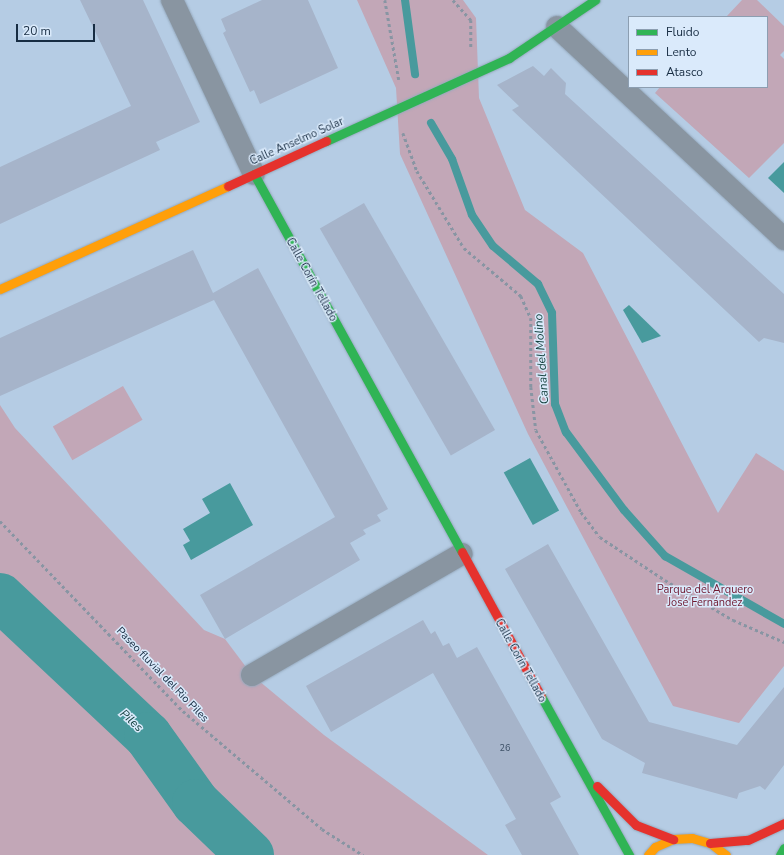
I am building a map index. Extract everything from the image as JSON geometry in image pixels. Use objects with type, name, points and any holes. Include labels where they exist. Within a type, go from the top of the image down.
[{"type":"street","name":"Calle Corín Tellado","points":[[172,0],[254,174],[578,768],[629,855]]},
{"type":"street","name":"Calle Anselmo Solar","points":[[0,289],[472,76],[509,58],[595,0]]},
{"type":"street","points":[[557,27],[784,240]]},
{"type":"street","points":[[252,675],[462,554]]},
{"type":"street","name":"Calle Corín Tellado","points":[[578,768],[636,825],[673,839]]},
{"type":"street","points":[[648,855],[655,847],[673,839],[692,838],[710,843],[748,840],[784,823]]},
{"type":"street","points":[[710,843],[726,855]]},
{"type":"street","points":[[780,855],[784,848]]},
{"type":"path","points":[[385,0],[400,86]]},
{"type":"path","points":[[453,0],[471,20],[472,76]]},
{"type":"path","points":[[404,137],[417,171],[464,248],[504,279],[521,296],[529,312],[536,430],[581,512],[600,537],[666,580],[734,620],[784,642]]},
{"type":"path","name":"Paseo fluvial del Rio Piles","points":[[0,521],[183,711],[322,829],[363,855]]},
{"type":"green space","name":"Parque del Arquero José Fernández","points":[[357,0],[463,0],[476,18],[479,98],[525,210],[583,253],[718,513],[756,453],[784,471],[784,666],[739,723],[673,706],[528,434],[400,154],[396,88]]},
{"type":"green space","points":[[742,0],[757,0],[784,26],[784,51],[780,55],[784,59],[784,143],[749,178],[655,93],[659,88],[768,88],[768,16],[727,16]]},
{"type":"green space","points":[[123,386],[142,420],[72,460],[53,426]]},
{"type":"green space","points":[[0,405],[15,428],[204,630],[225,639],[252,675],[324,735],[488,855],[0,855]]},
{"type":"shaded area","points":[[784,162],[784,193],[768,178]]},
{"type":"shaded area","points":[[629,305],[661,336],[642,343],[623,310]]},
{"type":"shaded area","points":[[530,458],[559,510],[533,525],[504,473]]},
{"type":"shaded area","points":[[230,483],[253,525],[191,560],[183,545],[190,541],[183,529],[210,513],[202,499]]},
{"type":"building","points":[[80,0],[143,0],[200,122],[156,142],[160,150],[0,224],[0,167],[131,106]]},
{"type":"building","points":[[262,0],[308,0],[338,68],[260,104],[254,90],[250,92],[223,33],[226,31],[221,19]]},
{"type":"building","points":[[533,66],[544,76],[551,68],[566,83],[565,94],[784,294],[784,343],[764,338],[759,342],[512,110],[519,106],[497,85]]},
{"type":"building","points":[[364,203],[495,430],[451,455],[320,229]]},
{"type":"building","points":[[193,250],[213,293],[258,268],[388,509],[377,515],[381,521],[363,530],[366,534],[350,543],[360,560],[225,639],[200,595],[335,517],[214,300],[0,396],[0,338]]},
{"type":"building","points":[[548,544],[649,722],[737,745],[784,687],[784,765],[765,790],[760,786],[739,793],[737,799],[642,773],[645,763],[602,739],[505,569]]},
{"type":"building","points":[[423,620],[431,634],[435,631],[443,646],[449,643],[457,658],[477,647],[561,797],[550,803],[579,855],[522,855],[505,825],[516,819],[433,673],[331,732],[306,686]]},
{"type":"waterway","name":"Canal del Molino","points":[[405,0],[415,74]]},
{"type":"waterway","name":"Canal del Molino","points":[[431,123],[452,159],[472,215],[493,246],[538,284],[552,313],[555,404],[566,432],[624,510],[665,556],[784,624]]},
{"type":"waterway","name":"Piles","points":[[0,597],[148,736],[196,803],[250,855]]},
{"type":"traffic: fast","points":[[326,141],[509,58],[595,0]]},
{"type":"traffic: fast","points":[[254,174],[462,552]]},
{"type":"traffic: fast","points":[[541,696],[629,855]]},
{"type":"traffic: fast","points":[[780,855],[784,848]]},
{"type":"traffic: slow","points":[[0,289],[228,186]]},
{"type":"traffic: slow","points":[[648,855],[655,847],[673,839],[692,838],[710,843],[726,855]]},
{"type":"traffic: jam","points":[[228,186],[326,141]]},
{"type":"traffic: jam","points":[[462,552],[541,696]]},
{"type":"traffic: jam","points":[[597,786],[636,825],[673,839]]},
{"type":"traffic: jam","points":[[710,843],[748,840],[784,823]]}]
